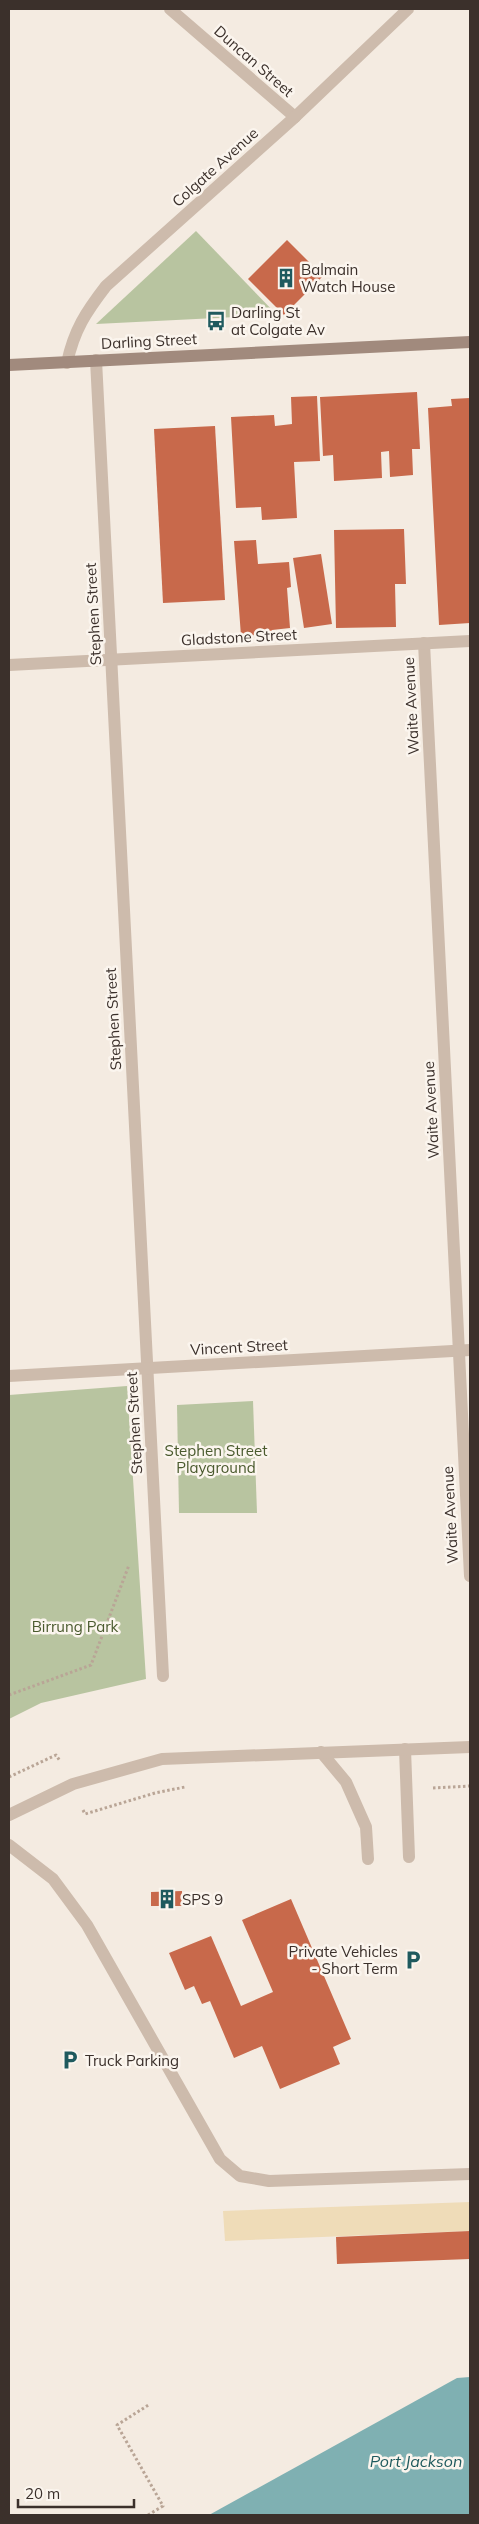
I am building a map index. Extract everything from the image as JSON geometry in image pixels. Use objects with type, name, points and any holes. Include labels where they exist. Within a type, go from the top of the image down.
[{"type":"street","name":"Duncan Street","points":[[170,9],[295,117]]},
{"type":"street","name":"Colgate Avenue","points":[[67,362],[72,336],[106,286],[295,117],[408,9]]},
{"type":"street","name":"Darling Street","points":[[9,365],[470,342]]},
{"type":"street","name":"Stephen Street","points":[[96,360],[163,1676]]},
{"type":"street","name":"Gladstone Street","points":[[9,665],[470,641]]},
{"type":"street","name":"Waite Avenue","points":[[424,643],[465,1351],[470,1576]]},
{"type":"street","name":"Vincent Street","points":[[9,1376],[465,1351]]},
{"type":"street","points":[[9,1815],[72,1784],[162,1759],[470,1747]]},
{"type":"street","points":[[405,1749],[409,1857]]},
{"type":"street","points":[[321,1752],[346,1782],[366,1827],[368,1858]]},
{"type":"street","points":[[9,1845],[53,1879],[87,1926],[220,2159],[240,2176],[269,2181],[470,2174]]},
{"type":"path","points":[[9,1695],[91,1665],[130,1564]]},
{"type":"path","points":[[148,2515],[163,2506],[117,2425],[150,2404]]},
{"type":"green space","points":[[196,231],[277,315],[96,324]]},
{"type":"green space","name":"Birrung Park","points":[[127,1386],[146,1679],[41,1703],[9,1719],[9,1395]]},
{"type":"green space","name":"Stephen Street Playground","points":[[253,1401],[257,1513],[179,1513],[177,1405]]},
{"type":"sand","points":[[470,2202],[470,2231],[225,2241],[223,2211]]},
{"type":"water","name":"Port Jackson","points":[[470,2377],[470,2515],[209,2515],[457,2378]]},
{"type":"building","name":"Balmain Watch House","points":[[287,240],[323,276],[284,315],[248,279]]},
{"type":"building","points":[[417,392],[420,449],[412,449],[413,475],[390,477],[389,451],[381,452],[382,478],[334,481],[333,455],[323,456],[320,397]]},
{"type":"building","points":[[317,396],[320,461],[294,462],[297,518],[262,520],[261,507],[236,508],[231,417],[274,415],[275,426],[292,424],[291,397]]},
{"type":"building","points":[[470,398],[470,623],[439,625],[428,408],[452,406],[451,399]]},
{"type":"building","points":[[215,426],[225,600],[163,603],[154,429]]},
{"type":"building","points":[[404,529],[406,584],[395,584],[396,627],[336,628],[334,530]]},
{"type":"building","points":[[256,540],[258,564],[289,562],[291,587],[287,588],[290,628],[272,630],[272,634],[241,636],[234,541]]},
{"type":"building","points":[[321,554],[332,624],[304,628],[293,558]]},
{"type":"building","name":"SPS 9","points":[[182,1891],[182,1906],[151,1906],[151,1892]]},
{"type":"building","points":[[291,1899],[351,2039],[333,2047],[340,2064],[280,2089],[262,2046],[234,2058],[210,2001],[202,2004],[194,1986],[185,1990],[169,1953],[211,1936],[241,2006],[273,1992],[242,1920]]},
{"type":"building","points":[[470,2231],[470,2259],[337,2264],[336,2237]]},
{"type":"place","name":"Balmain Watch House","points":[[286,278]]},
{"type":"place","name":"Darling St at Colgate Av","points":[[216,321]]},
{"type":"place","name":"SPS 9","points":[[167,1899]]},
{"type":"place","name":"Private Vehicles - Short Term","points":[[413,1960]]},
{"type":"place","name":"Truck Parking","points":[[70,2060]]}]
